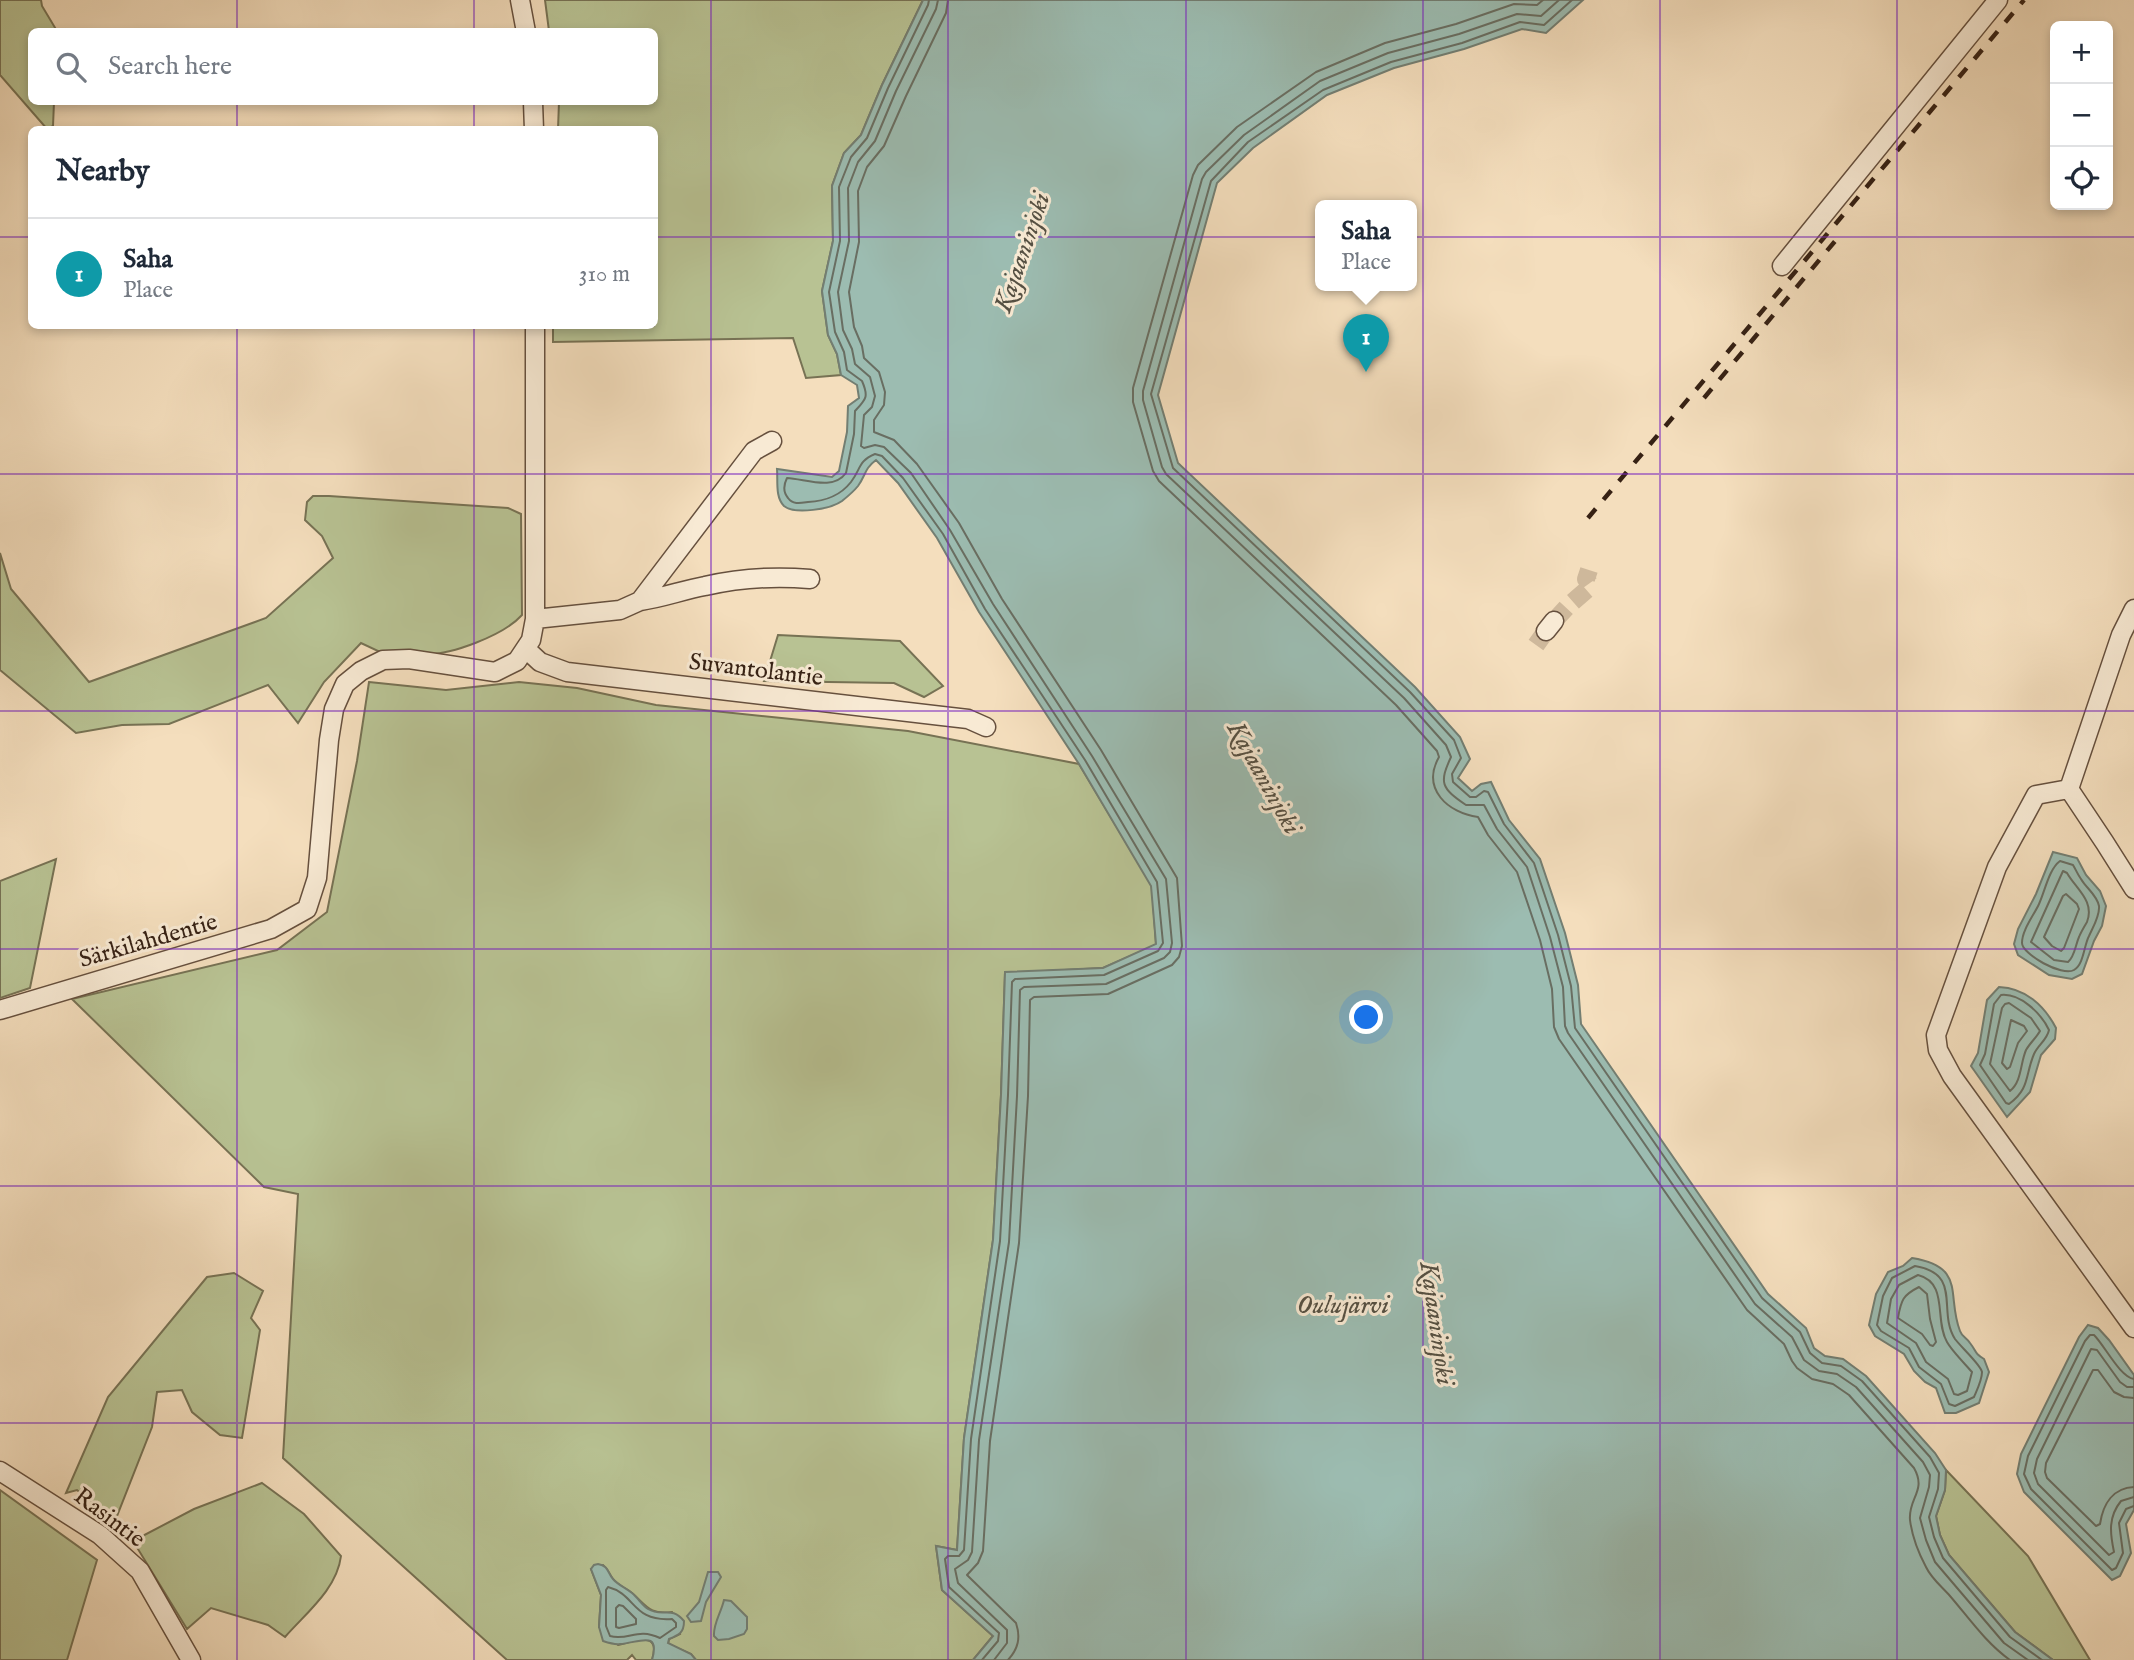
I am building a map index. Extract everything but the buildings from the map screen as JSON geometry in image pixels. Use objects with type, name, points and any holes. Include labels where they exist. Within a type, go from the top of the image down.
[{"type":"street","points":[[520,0],[525,28]]},
{"type":"street","points":[[1782,266],[1998,0]]},
{"type":"street","points":[[533,105],[534,126]]},
{"type":"street","points":[[526,649],[531,640],[535,619],[536,329]]},
{"type":"street","points":[[640,601],[754,451],[772,441]]},
{"type":"street","points":[[535,619],[620,610],[640,601],[747,579],[810,579]]},
{"type":"street","points":[[2069,789],[2120,635],[2134,609]]},
{"type":"street","name":"Suvantolantie","points":[[526,649],[540,662],[567,672],[968,719],[986,727]]},
{"type":"street","name":"Särkilahdentie","points":[[0,1010],[271,929],[307,909],[317,878],[334,709],[345,684],[361,671],[383,660],[409,659],[495,672],[517,661],[526,649]]},
{"type":"street","points":[[2069,789],[2134,889]]},
{"type":"street","points":[[2069,789],[2036,795],[2003,855],[1936,1035],[1938,1050],[1952,1076],[2134,1328]]},
{"type":"street","name":"Rasintie","points":[[0,1471],[100,1535],[140,1571],[191,1660]]},
{"type":"green space","points":[[0,0],[41,0],[55,28],[28,28],[28,105],[54,105],[53,126],[44,126],[0,75]]},
{"type":"green space","points":[[545,0],[923,0],[861,135],[844,153],[832,186],[833,241],[822,291],[828,335],[837,354],[841,375],[806,378],[793,338],[553,342],[553,329],[658,329],[658,126],[558,126],[559,105],[658,105],[658,28],[549,28]]},
{"type":"green space","points":[[313,496],[508,508],[521,514],[522,615],[490,637],[447,652],[380,652],[361,643],[324,682],[298,723],[268,685],[169,724],[122,725],[76,733],[0,670],[0,553],[11,589],[89,682],[266,618],[333,558],[322,536],[305,520],[307,502]]},
{"type":"green space","points":[[778,635],[900,641],[943,686],[924,697],[894,683],[764,681]]},
{"type":"green space","points":[[369,682],[446,690],[519,682],[577,688],[656,705],[908,731],[1079,764],[1152,886],[1156,945],[1103,968],[1005,973],[993,1240],[964,1438],[957,1550],[936,1546],[942,1590],[993,1636],[973,1660],[696,1660],[691,1654],[668,1644],[669,1639],[680,1634],[672,1612],[653,1611],[615,1581],[603,1565],[591,1569],[601,1595],[599,1627],[618,1645],[639,1640],[650,1641],[654,1651],[652,1660],[636,1660],[632,1655],[627,1660],[507,1660],[283,1458],[298,1194],[264,1187],[72,999],[277,950],[327,912],[357,761]]},
{"type":"green space","points":[[56,859],[30,988],[0,998],[0,881]]},
{"type":"green space","points":[[234,1273],[263,1291],[251,1318],[260,1330],[242,1438],[220,1435],[192,1412],[182,1390],[157,1392],[152,1427],[115,1521],[77,1490],[66,1493],[108,1397],[207,1277]]},
{"type":"green space","points":[[1946,1470],[2028,1556],[2090,1660],[2053,1660],[2015,1632],[1949,1555],[1940,1535],[1936,1516],[1945,1490]]},
{"type":"green space","points":[[262,1483],[304,1514],[341,1556],[334,1579],[285,1637],[268,1625],[211,1608],[187,1629],[133,1541],[194,1509]]},
{"type":"green space","points":[[0,1490],[97,1560],[67,1660],[0,1660]]},
{"type":"water","name":"Oulujärvi","points":[[923,0],[1583,0],[1546,33],[1522,29],[1464,49],[1394,68],[1327,95],[1253,148],[1217,183],[1158,395],[1178,463],[1415,687],[1460,737],[1470,759],[1458,778],[1472,791],[1481,784],[1491,782],[1509,820],[1540,859],[1565,933],[1578,985],[1581,1024],[1768,1294],[1806,1328],[1814,1348],[1825,1356],[1843,1359],[1866,1376],[1935,1453],[1946,1470],[1945,1490],[1936,1516],[1940,1535],[1949,1555],[2015,1632],[2053,1660],[973,1660],[993,1636],[942,1590],[936,1546],[957,1550],[964,1438],[993,1240],[1005,972],[1103,968],[1156,944],[1151,886],[1079,764],[979,612],[937,538],[898,483],[876,460],[869,466],[855,490],[842,501],[830,506],[813,510],[789,509],[781,502],[778,494],[777,469],[832,477],[839,471],[847,432],[848,406],[859,398],[857,385],[841,375],[837,354],[828,335],[822,291],[833,241],[832,186],[844,153],[861,135]]},
{"type":"water","points":[[2053,852],[2077,858],[2086,875],[2100,891],[2106,906],[2102,926],[2082,974],[2072,979],[2049,975],[2018,955],[2014,944],[2018,929]]},
{"type":"water","points":[[1999,987],[2017,991],[2033,999],[2046,1012],[2056,1028],[2055,1039],[2041,1055],[2030,1092],[2007,1117],[1971,1066],[1978,1053],[1987,1000]]},
{"type":"water","points":[[1912,1258],[1941,1268],[1948,1276],[1960,1331],[1984,1359],[1989,1372],[1979,1403],[1956,1413],[1945,1413],[1936,1388],[1914,1371],[1904,1354],[1875,1336],[1869,1325],[1876,1294],[1888,1272],[1903,1266]]},
{"type":"water","points":[[2088,1325],[2098,1328],[2134,1375],[2134,1510],[2126,1524],[2131,1553],[2120,1576],[2112,1580],[2024,1492],[2017,1474],[2021,1454],[2079,1337]]},
{"type":"water","points":[[598,1564],[606,1568],[615,1581],[648,1609],[679,1616],[684,1621],[682,1631],[669,1639],[668,1643],[691,1654],[696,1660],[652,1660],[654,1650],[651,1641],[612,1644],[603,1641],[599,1627],[601,1595],[591,1569]]},
{"type":"water","points":[[708,1572],[718,1572],[721,1577],[706,1602],[701,1621],[691,1622],[687,1616],[699,1602]]},
{"type":"water","points":[[724,1600],[731,1601],[747,1617],[747,1629],[744,1634],[718,1640],[714,1632]]},
{"type":"tunnel","points":[[1554,621],[1591,586],[1586,579],[1589,570]]},
{"type":"tunnel","points":[[1536,645],[1546,631]]},
{"type":"railway","points":[[1588,518],[2024,0]]},
{"type":"railway","points":[[1704,398],[1841,234]]},
{"type":"place","name":"Saha","points":[[1366,372]]},
{"type":"water label","name":"Kajaaninjoki","points":[[1021,252]]},
{"type":"water label","name":"Kajaaninjoki","points":[[1265,777]]},
{"type":"water label","name":"Kajaaninjoki","points":[[1438,1323]]}]
